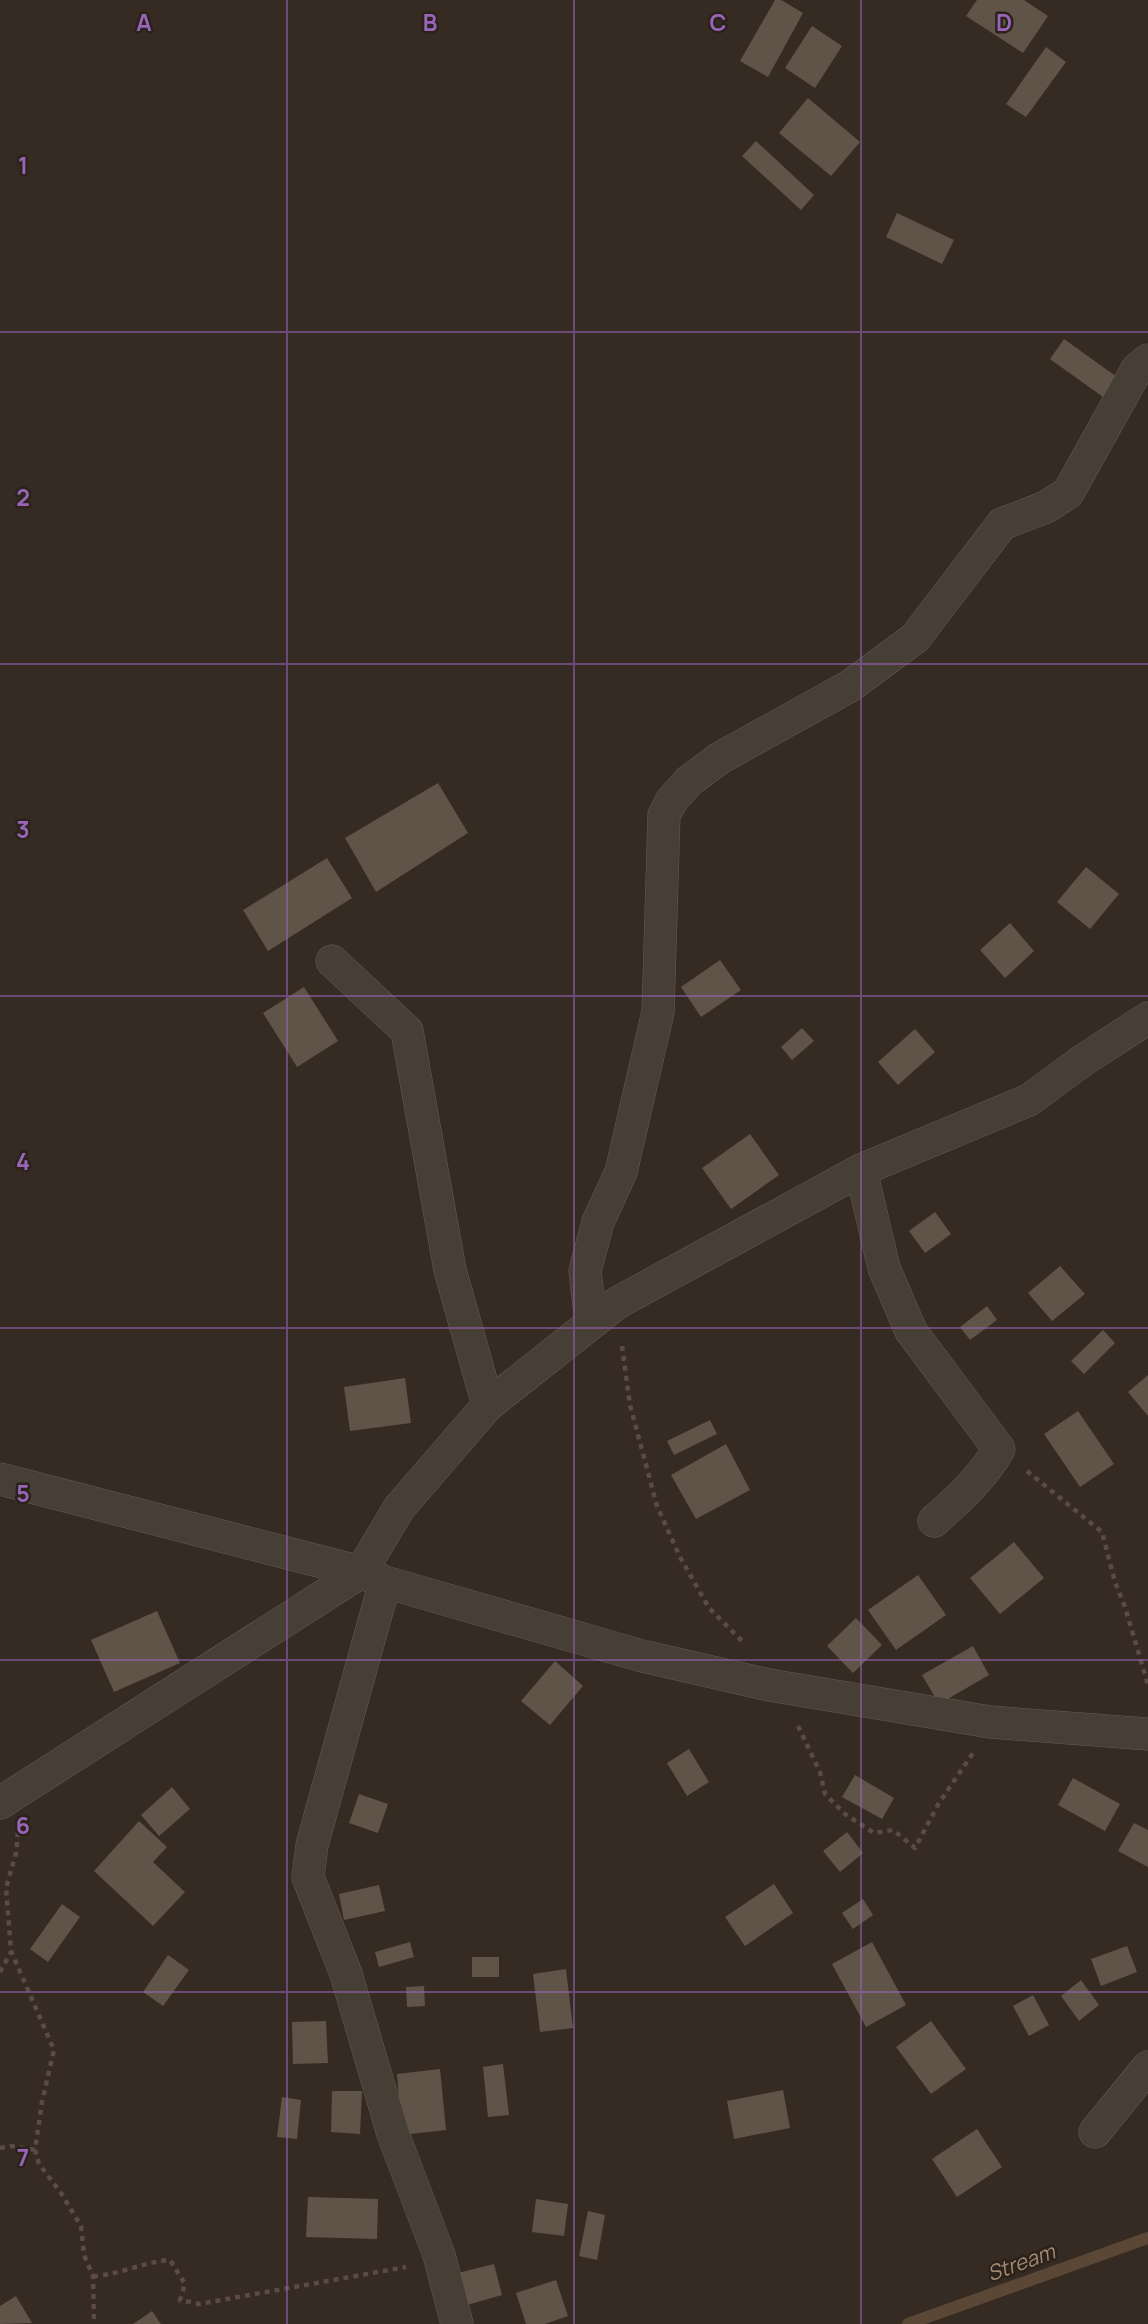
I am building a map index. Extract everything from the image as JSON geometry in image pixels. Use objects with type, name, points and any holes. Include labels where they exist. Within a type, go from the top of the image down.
[{"type":"street","points":[[591,1322],[585,1271],[598,1222],[621,1172],[658,1012],[664,815],[672,800],[689,781],[720,758],[850,686],[915,638],[1002,524],[1046,508],[1068,493],[1137,369],[1148,360]]},
{"type":"street","points":[[332,961],[407,1031],[450,1270],[488,1405]]},
{"type":"street","points":[[457,2324],[442,2265],[393,2134],[346,1974],[308,1877],[312,1845],[373,1577],[399,1508],[488,1405],[617,1303],[861,1170],[1029,1100],[1082,1060],[1148,1018]]},
{"type":"street","points":[[861,1170],[884,1268],[911,1331],[999,1449],[960,1498],[934,1521]]},
{"type":"street","points":[[0,1479],[373,1577],[642,1656],[769,1685],[990,1722],[1148,1734]]},
{"type":"street","points":[[7,1798],[373,1577]]},
{"type":"street","points":[[1096,2132],[1148,2067]]},
{"type":"path","points":[[617,1303],[630,1405],[657,1506],[680,1557],[709,1608],[742,1642],[803,1733],[820,1772],[825,1794],[845,1814],[874,1833],[893,1830],[915,1848],[939,1803],[990,1722]]},
{"type":"path","points":[[999,1449],[1102,1532],[1115,1583],[1148,1685]]},
{"type":"path","points":[[7,1798],[19,1824],[16,1853],[6,1888],[11,1951],[54,2050],[41,2102],[35,2150],[38,2164],[61,2193],[81,2226],[84,2255],[93,2276],[94,2324]]},
{"type":"path","points":[[0,1972],[11,1951]]},
{"type":"path","points":[[0,2148],[11,2146],[35,2150]]},
{"type":"path","points":[[93,2276],[107,2275],[152,2261],[170,2260],[185,2284],[180,2301],[199,2304],[410,2266],[442,2265]]},
{"type":"building","points":[[775,0],[781,0],[803,13],[768,77],[740,61]]},
{"type":"building","points":[[977,0],[1024,0],[1048,16],[1023,53],[966,16]]},
{"type":"building","points":[[812,26],[842,46],[815,88],[785,68]]},
{"type":"building","points":[[1046,47],[1066,62],[1026,117],[1006,104]]},
{"type":"building","points":[[808,98],[860,142],[831,176],[779,133]]},
{"type":"building","points":[[756,141],[814,195],[801,210],[742,156]]},
{"type":"building","points":[[897,213],[954,240],[942,264],[886,237]]},
{"type":"building","points":[[1064,339],[1117,377],[1103,397],[1050,359]]},
{"type":"building","points":[[438,783],[468,833],[376,892],[345,838]]},
{"type":"building","points":[[327,858],[352,898],[268,951],[243,910]]},
{"type":"building","points":[[1086,867],[1119,894],[1090,929],[1057,902]]},
{"type":"building","points":[[1010,923],[1034,951],[1005,978],[980,950]]},
{"type":"building","points":[[720,960],[741,990],[701,1017],[681,987]]},
{"type":"building","points":[[304,987],[338,1041],[297,1067],[263,1013]]},
{"type":"building","points":[[802,1028],[814,1041],[792,1060],[781,1047]]},
{"type":"building","points":[[915,1029],[935,1052],[898,1085],[878,1062]]},
{"type":"building","points":[[750,1134],[779,1175],[731,1209],[702,1168]]},
{"type":"building","points":[[935,1212],[951,1234],[925,1253],[909,1231]]},
{"type":"building","points":[[1060,1266],[1085,1294],[1052,1321],[1028,1293]]},
{"type":"building","points":[[987,1306],[997,1320],[970,1340],[960,1327]]},
{"type":"building","points":[[1103,1330],[1115,1343],[1084,1374],[1071,1361]]},
{"type":"building","points":[[1148,1375],[1148,1416],[1128,1392]]},
{"type":"building","points":[[405,1378],[411,1423],[350,1431],[344,1387]]},
{"type":"building","points":[[1078,1411],[1114,1464],[1080,1487],[1044,1434]]},
{"type":"building","points":[[710,1420],[717,1434],[674,1455],[667,1441]]},
{"type":"building","points":[[726,1444],[750,1490],[696,1519],[671,1475]]},
{"type":"building","points":[[1014,1542],[1044,1578],[1000,1614],[970,1578]]},
{"type":"building","points":[[918,1575],[946,1615],[896,1650],[868,1610]]},
{"type":"building","points":[[157,1611],[180,1663],[114,1692],[91,1640]]},
{"type":"building","points":[[856,1618],[882,1645],[853,1673],[827,1646]]},
{"type":"building","points":[[973,1646],[989,1675],[939,1704],[922,1675]]},
{"type":"building","points":[[555,1661],[583,1686],[550,1725],[521,1701]]},
{"type":"building","points":[[689,1749],[709,1782],[687,1796],[667,1763]]},
{"type":"building","points":[[855,1775],[894,1798],[882,1819],[842,1797]]},
{"type":"building","points":[[1073,1778],[1120,1804],[1105,1831],[1058,1805]]},
{"type":"building","points":[[172,1787],[190,1809],[159,1836],[141,1815]]},
{"type":"building","points":[[359,1794],[388,1804],[378,1833],[349,1823]]},
{"type":"building","points":[[139,1821],[167,1847],[153,1862],[185,1892],[153,1926],[94,1871]]},
{"type":"building","points":[[1134,1823],[1148,1830],[1148,1867],[1118,1851]]},
{"type":"building","points":[[847,1832],[863,1853],[840,1872],[823,1851]]},
{"type":"building","points":[[774,1884],[793,1913],[745,1946],[725,1917]]},
{"type":"building","points":[[379,1885],[385,1911],[344,1920],[339,1894]]},
{"type":"building","points":[[863,1899],[873,1915],[853,1929],[842,1913]]},
{"type":"building","points":[[62,1904],[80,1917],[48,1962],[30,1949]]},
{"type":"building","points":[[410,1942],[414,1957],[379,1967],[375,1952]]},
{"type":"building","points":[[872,1942],[906,2005],[866,2027],[832,1964]]},
{"type":"building","points":[[1127,1946],[1137,1972],[1101,1986],[1091,1959]]},
{"type":"building","points":[[168,1955],[189,1970],[163,2006],[143,1992]]},
{"type":"building","points":[[472,1957],[499,1957],[499,1977],[472,1977]]},
{"type":"building","points":[[566,1969],[573,2028],[540,2032],[533,1974]]},
{"type":"building","points":[[1081,1980],[1099,2005],[1079,2021],[1061,1996]]},
{"type":"building","points":[[424,1986],[425,2006],[407,2007],[406,1987]]},
{"type":"building","points":[[1033,1995],[1049,2025],[1029,2036],[1013,2006]]},
{"type":"building","points":[[326,2021],[328,2063],[293,2064],[292,2022]]},
{"type":"building","points":[[931,2021],[966,2069],[931,2094],[896,2047]]},
{"type":"building","points":[[503,2064],[509,2115],[488,2117],[483,2067]]},
{"type":"building","points":[[440,2069],[446,2130],[402,2135],[397,2074]]},
{"type":"building","points":[[783,2090],[790,2128],[734,2139],[727,2101]]},
{"type":"building","points":[[332,2091],[362,2091],[360,2134],[331,2132]]},
{"type":"building","points":[[282,2097],[301,2100],[297,2139],[277,2137]]},
{"type":"building","points":[[977,2129],[1002,2167],[957,2197],[932,2159]]},
{"type":"building","points":[[308,2197],[378,2199],[377,2239],[306,2237]]},
{"type":"building","points":[[536,2199],[568,2204],[564,2236],[532,2232]]},
{"type":"building","points":[[588,2211],[605,2215],[597,2260],[579,2256]]},
{"type":"building","points":[[494,2264],[502,2295],[467,2305],[458,2273]]},
{"type":"building","points":[[556,2280],[568,2316],[545,2324],[526,2324],[516,2293]]},
{"type":"building","points":[[16,2296],[32,2323],[0,2324],[0,2306]]},
{"type":"building","points":[[152,2311],[161,2324],[133,2324]]},
{"type":"waterway","name":"Stream","points":[[908,2324],[1148,2238]]}]
